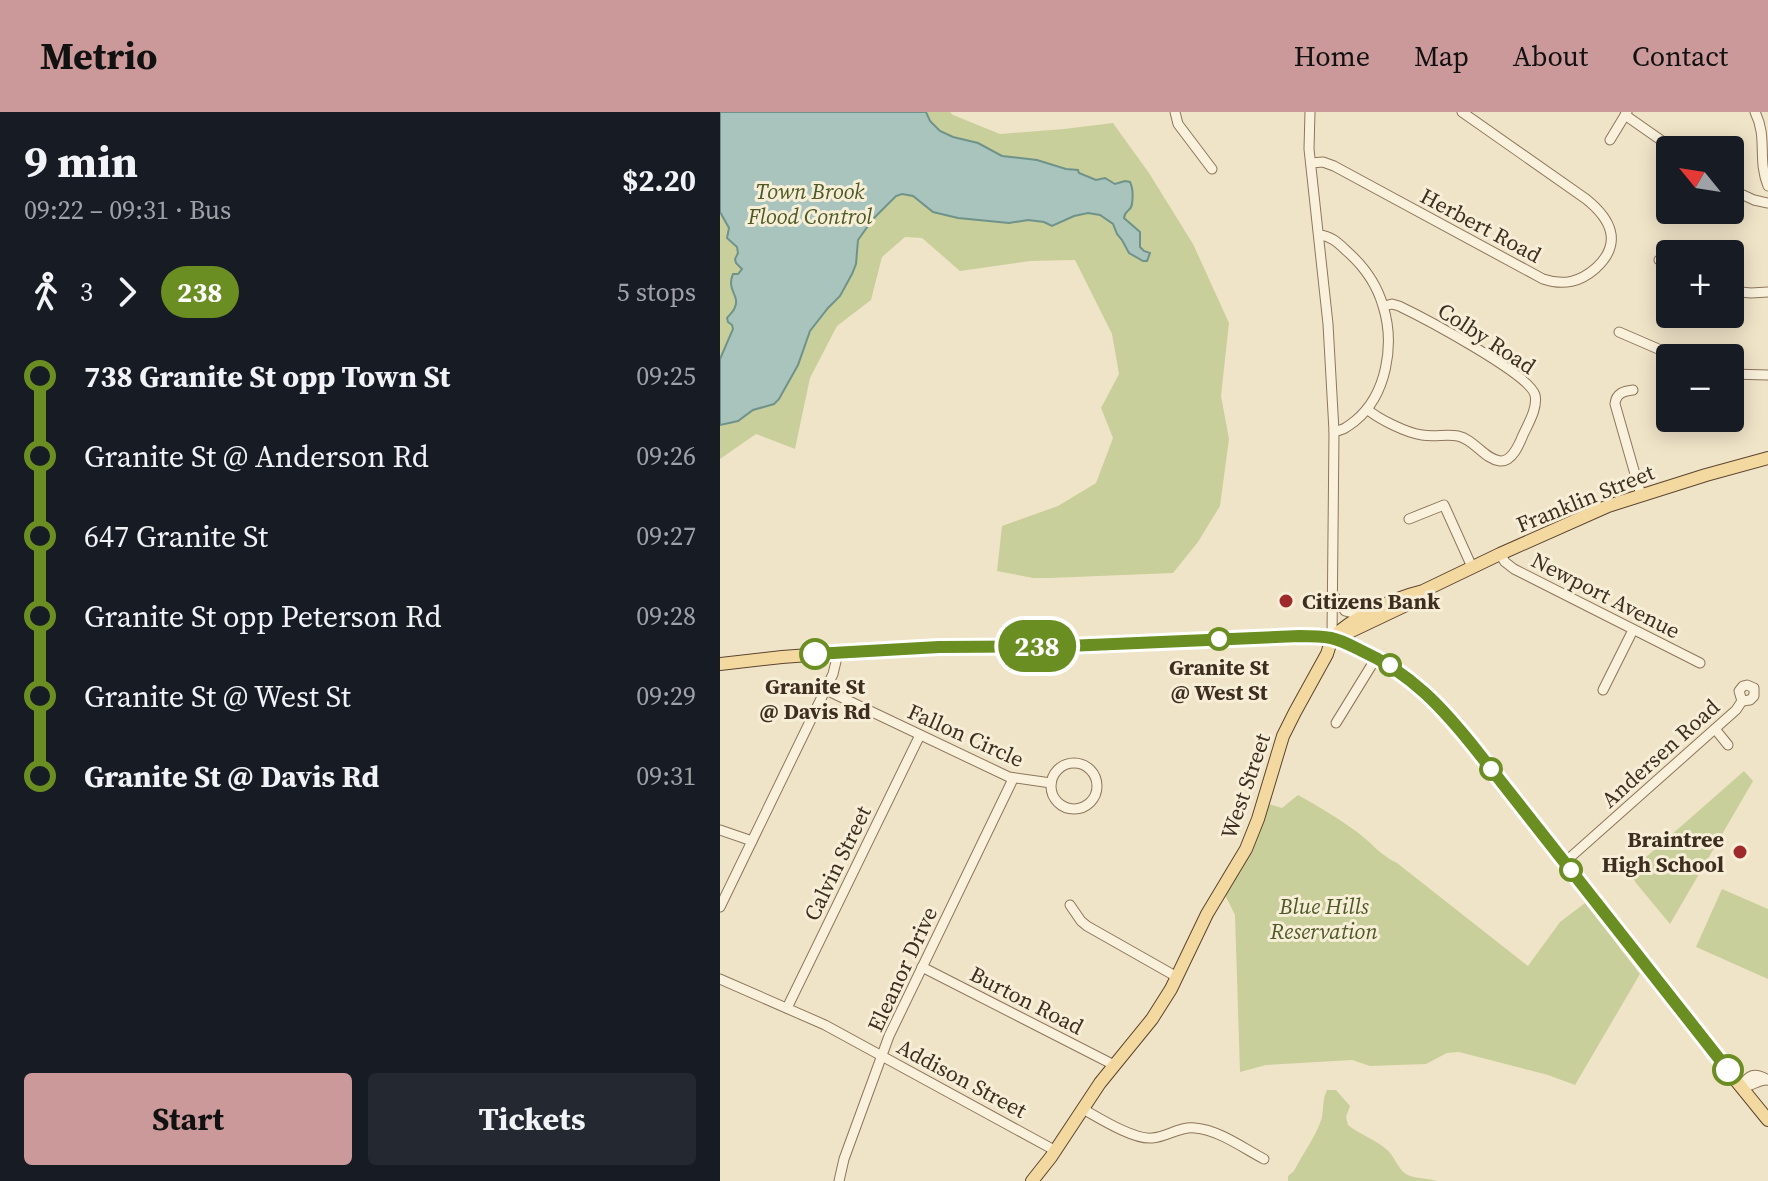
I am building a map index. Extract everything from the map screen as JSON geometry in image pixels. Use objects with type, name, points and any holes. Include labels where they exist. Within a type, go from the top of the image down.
[{"type":"main road","name":"Franklin Street","points":[[1332,638],[1351,632],[1368,619],[1409,603],[1423,591],[1585,515],[1641,495],[1768,458]]},
{"type":"main road","points":[[1368,619],[1364,639],[1374,657]]},
{"type":"main road","points":[[720,664],[939,647],[1067,646],[1292,636],[1332,638],[1374,657],[1409,678],[1436,703],[1768,1120]]},
{"type":"main road","name":"West Street","points":[[1032,1181],[1114,1065],[1154,1016],[1177,977],[1207,914],[1246,849],[1283,736],[1327,654],[1332,638]]},
{"type":"street","points":[[1175,112],[1178,124],[1212,169]]},
{"type":"street","name":"West Street","points":[[1310,112],[1311,163],[1328,324],[1334,431],[1332,638]]},
{"type":"street","name":"Herbert Road","points":[[1311,163],[1330,164],[1543,279],[1558,283],[1572,282],[1592,271],[1607,255],[1612,241],[1602,213],[1462,112]]},
{"type":"street","points":[[1755,112],[1766,130],[1762,163],[1767,182]]},
{"type":"street","points":[[1610,140],[1626,113],[1656,136]]},
{"type":"street","points":[[1744,195],[1768,203]]},
{"type":"street","points":[[1319,235],[1332,238],[1362,266],[1384,306],[1388,329],[1380,389],[1367,409],[1347,428],[1334,431]]},
{"type":"street","points":[[1744,292],[1768,292]]},
{"type":"street","name":"Colby Road","points":[[1367,409],[1417,434],[1463,438],[1501,461],[1510,457],[1518,446],[1536,403],[1534,392],[1527,383],[1471,344],[1403,307],[1392,304],[1384,306]]},
{"type":"street","points":[[1619,332],[1656,348]]},
{"type":"street","points":[[1744,374],[1768,375]]},
{"type":"street","points":[[1633,390],[1620,394],[1615,404],[1641,495]]},
{"type":"street","points":[[1409,519],[1444,505],[1472,567]]},
{"type":"street","name":"Newport Avenue","points":[[1500,554],[1514,569],[1700,663]]},
{"type":"street","points":[[1334,594],[1345,611],[1368,619]]},
{"type":"street","points":[[1603,690],[1633,630]]},
{"type":"street","points":[[720,907],[826,690],[838,653]]},
{"type":"street","points":[[1336,723],[1374,657]]},
{"type":"street","name":"Fallon Circle","points":[[826,690],[1013,779],[1051,783]]},
{"type":"street","name":"Andersen Road","points":[[1565,862],[1736,710],[1742,701]]},
{"type":"street","points":[[1715,729],[1728,745]]},
{"type":"street","name":"Calvin Street","points":[[787,1008],[920,735]]},
{"type":"street","points":[[1076,763],[1093,772],[1097,790],[1089,804],[1080,809],[1070,809],[1056,801],[1051,783],[1059,769],[1076,763]]},
{"type":"street","name":"Eleanor Drive","points":[[839,1181],[842,1165],[892,1029],[1013,779]]},
{"type":"street","points":[[720,830],[752,841]]},
{"type":"street","points":[[1070,905],[1090,928],[1177,977]]},
{"type":"street","name":"Burton Road","points":[[922,967],[1114,1065]]},
{"type":"street","name":"Addison Street","points":[[720,979],[825,1025],[1056,1151]]},
{"type":"street","points":[[1742,1087],[1752,1075],[1768,1080]]},
{"type":"street","points":[[1083,1109],[1145,1138],[1189,1128],[1211,1131],[1264,1159]]},
{"type":"green space","name":"Town Brook Flood Control","points":[[720,112],[950,112],[1000,134],[1113,123],[1149,173],[1193,244],[1229,323],[1221,396],[1229,439],[1220,506],[1198,542],[1173,573],[1033,578],[997,571],[1002,526],[1058,506],[1096,483],[1113,438],[1101,408],[1119,374],[1112,334],[1075,260],[1030,261],[960,271],[922,238],[905,237],[882,257],[871,300],[837,326],[810,378],[795,449],[756,434],[720,459]]},
{"type":"green space","points":[[1744,771],[1753,781],[1670,924],[1629,872]]},
{"type":"green space","name":"Blue Hills Reservation","points":[[1298,795],[1357,832],[1528,966],[1560,922],[1585,903],[1640,974],[1575,1085],[1459,1052],[1447,1053],[1426,1064],[1370,1066],[1352,1060],[1266,1065],[1240,1072],[1235,915],[1225,895],[1252,851],[1269,804],[1282,808]]},
{"type":"green space","points":[[1722,889],[1768,909],[1768,979],[1696,947]]},
{"type":"green space","points":[[1327,1090],[1336,1090],[1350,1106],[1346,1117],[1348,1125],[1386,1149],[1406,1174],[1437,1181],[1288,1181],[1288,1176],[1294,1171],[1317,1129]]},
{"type":"water","points":[[720,112],[926,112],[940,131],[978,143],[1002,156],[1037,160],[1078,170],[1096,180],[1105,178],[1115,184],[1130,182],[1132,204],[1124,218],[1140,232],[1140,247],[1150,253],[1147,261],[1143,261],[1129,253],[1113,224],[1100,215],[1088,213],[1074,216],[1052,226],[1028,220],[1009,223],[958,218],[933,212],[913,196],[896,196],[858,240],[852,274],[840,296],[810,331],[798,365],[779,399],[774,404],[753,410],[738,421],[720,425],[720,359],[733,329],[727,318],[736,303],[731,280],[733,274],[738,274],[742,269],[736,263],[737,247],[727,238],[729,228],[720,212]]},
{"type":"bus line","name":"238","points":[[815,654],[1299,636],[1332,638],[1350,645],[1399,671],[1436,703],[1728,1070]]},
{"type":"place","name":"Citizens Bank","points":[[1286,601]]},
{"type":"place","name":"Granite St @ West St","points":[[1219,639]]},
{"type":"place","name":"Granite St @ Davis Rd","points":[[815,654]]},
{"type":"place","name":"Braintree High School","points":[[1740,852]]}]
